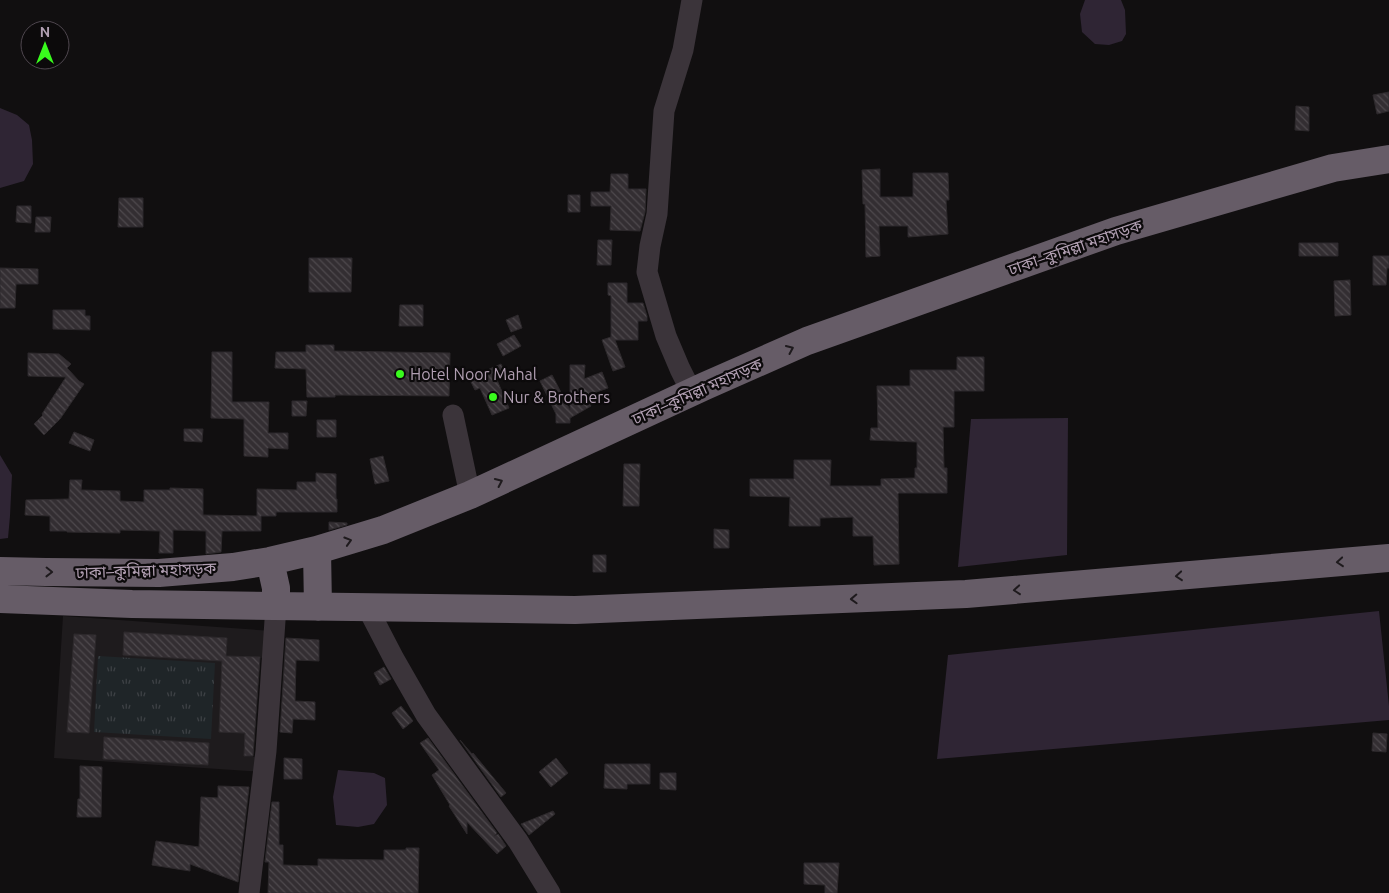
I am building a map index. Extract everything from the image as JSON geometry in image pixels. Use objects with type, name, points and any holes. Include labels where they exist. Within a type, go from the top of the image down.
[{"type":"highway","name":"ঢাকা–কুমিল্লা মহাসড়ক","points":[[0,570],[159,573],[232,567],[270,561],[317,550],[382,530],[470,495],[807,341],[1116,231],[1333,168],[1389,159]]},
{"type":"highway","points":[[317,550],[318,607]]},
{"type":"highway","name":"ঢাকা–কুমিল্লা মহাসড়ক","points":[[0,599],[132,604],[575,610],[966,594],[1389,558]]},
{"type":"highway","points":[[270,561],[276,588],[276,606]]},
{"type":"street","points":[[692,0],[683,50],[664,111],[657,214],[647,272],[666,336],[692,393]]},
{"type":"street","points":[[453,415],[470,495]]},
{"type":"street","points":[[250,893],[266,751],[276,606]]},
{"type":"street","points":[[368,607],[394,659],[426,715],[518,841],[550,893]]},
{"type":"shaded area","points":[[1085,0],[1121,0],[1125,10],[1126,34],[1122,41],[1109,45],[1095,44],[1082,32],[1080,14]]},
{"type":"shaded area","points":[[0,108],[17,115],[29,125],[33,164],[24,181],[0,188]]},
{"type":"shaded area","points":[[1068,418],[1067,555],[958,567],[971,419]]},
{"type":"shaded area","points":[[0,455],[12,475],[8,538],[0,539]]},
{"type":"shaded area","points":[[1379,611],[1389,720],[937,759],[948,655]]},
{"type":"shaded area","points":[[63,616],[272,631],[262,772],[54,758]],"holes":[[[124,633],[227,638],[226,661],[123,655]],[[74,634],[96,636],[89,733],[67,731]],[[249,657],[267,658],[263,757],[244,756],[246,710],[219,732],[221,680]],[[104,737],[209,743],[208,764],[103,759]]]},
{"type":"shaded area","points":[[338,770],[374,773],[385,778],[387,805],[374,824],[358,827],[336,825],[333,797]]},
{"type":"green space","points":[[98,656],[215,663],[211,739],[94,732]]},
{"type":"building","points":[[1389,92],[1389,111],[1377,114],[1373,95]]},
{"type":"building","points":[[1296,106],[1309,107],[1309,131],[1295,130]]},
{"type":"building","points":[[880,169],[880,197],[913,197],[913,173],[948,173],[949,200],[946,200],[948,234],[908,237],[908,226],[879,226],[880,256],[866,257],[862,170]]},
{"type":"building","points":[[611,174],[628,174],[628,189],[646,189],[645,212],[640,231],[610,230],[611,206],[591,206],[591,192],[610,192]]},
{"type":"building","points":[[568,195],[580,195],[580,212],[568,212]]},
{"type":"building","points":[[119,198],[143,198],[143,227],[118,227]]},
{"type":"building","points":[[17,206],[31,206],[31,223],[16,222]]},
{"type":"building","points":[[36,217],[51,217],[50,232],[35,232]]},
{"type":"building","points":[[598,240],[612,240],[611,265],[597,265]]},
{"type":"building","points":[[1299,243],[1338,243],[1338,256],[1299,256]]},
{"type":"building","points":[[1373,256],[1389,256],[1386,285],[1373,285]]},
{"type":"building","points":[[309,258],[352,258],[351,292],[309,292]]},
{"type":"building","points":[[0,268],[38,269],[38,284],[16,284],[15,308],[0,308]]},
{"type":"building","points":[[1350,280],[1351,315],[1335,316],[1334,281]]},
{"type":"building","points":[[608,283],[627,283],[627,303],[643,303],[647,316],[647,321],[638,321],[638,340],[615,340],[625,367],[613,371],[602,340],[611,337],[611,296],[608,295]]},
{"type":"building","points":[[400,305],[423,305],[423,326],[399,326]]},
{"type":"building","points":[[53,310],[85,310],[85,316],[90,316],[90,330],[53,329]]},
{"type":"building","points":[[518,315],[522,328],[511,332],[506,320]]},
{"type":"building","points":[[514,335],[521,346],[503,356],[497,344]]},
{"type":"building","name":"Hotel Noor Mahal","points":[[306,345],[334,345],[334,351],[450,353],[449,396],[335,395],[335,397],[307,397],[306,369],[275,368],[276,352],[306,352]]},
{"type":"building","points":[[212,352],[232,352],[232,402],[269,402],[268,433],[288,433],[288,449],[268,448],[268,457],[244,456],[244,419],[211,418]]},
{"type":"building","points":[[28,353],[59,354],[71,364],[67,368],[84,384],[60,419],[44,435],[34,424],[43,415],[66,377],[28,376]]},
{"type":"building","points":[[957,357],[984,357],[984,391],[954,391],[954,427],[943,427],[944,468],[947,468],[947,493],[898,494],[899,564],[874,565],[873,536],[853,536],[853,517],[820,518],[820,526],[789,526],[790,497],[750,496],[750,479],[794,479],[794,460],[831,460],[830,486],[881,486],[881,479],[915,478],[917,442],[870,440],[871,428],[878,428],[877,386],[910,386],[910,370],[957,370]]},
{"type":"building","points":[[501,364],[507,376],[497,380],[509,408],[492,415],[480,388],[475,390],[469,378]]},
{"type":"building","points":[[570,365],[585,365],[584,379],[602,372],[608,388],[585,396],[591,406],[570,418],[570,423],[556,423],[556,414],[540,381],[552,375],[570,410]]},
{"type":"building","points":[[292,401],[307,401],[306,416],[292,416]]},
{"type":"building","points":[[317,420],[336,420],[336,437],[317,437]]},
{"type":"building","points":[[184,429],[203,429],[202,442],[184,441]]},
{"type":"building","points":[[74,432],[94,440],[90,451],[69,443]]},
{"type":"building","points":[[383,456],[389,481],[375,484],[370,459]]},
{"type":"building","points":[[624,464],[640,464],[639,506],[623,506]]},
{"type":"building","points":[[316,473],[336,474],[337,512],[276,512],[276,516],[261,516],[261,531],[222,531],[221,552],[206,554],[206,531],[173,530],[173,553],[159,553],[160,531],[120,530],[120,533],[50,531],[50,516],[25,515],[26,500],[69,499],[70,480],[82,480],[81,490],[120,491],[120,501],[144,502],[144,490],[170,490],[170,488],[203,489],[203,515],[257,516],[257,489],[297,490],[297,482],[316,482]]},
{"type":"building","points":[[329,522],[347,523],[347,525],[329,530]]},
{"type":"building","points":[[714,529],[729,530],[729,548],[714,548]]},
{"type":"building","points":[[593,555],[606,555],[606,572],[593,572]]},
{"type":"building","points":[[124,632],[227,638],[226,656],[260,657],[253,756],[244,756],[245,733],[219,732],[222,661],[123,655]]},
{"type":"building","points":[[74,634],[96,635],[89,733],[67,732]]},
{"type":"building","points":[[286,638],[319,640],[319,661],[296,660],[295,701],[315,702],[315,720],[293,719],[292,733],[280,732]]},
{"type":"building","points":[[384,667],[391,679],[380,685],[374,673]]},
{"type":"building","points":[[401,706],[413,721],[403,729],[392,713]]},
{"type":"building","points":[[1373,733],[1387,734],[1386,752],[1372,751]]},
{"type":"building","points":[[104,737],[209,743],[208,765],[103,759]]},
{"type":"building","points":[[428,738],[497,833],[494,836],[498,834],[506,846],[497,854],[467,822],[467,834],[449,806],[432,775],[439,770],[420,743]]},
{"type":"building","points":[[460,740],[506,793],[501,797]]},
{"type":"building","points":[[284,758],[302,759],[302,779],[284,779]]},
{"type":"building","points":[[556,758],[568,773],[551,787],[539,772]]},
{"type":"building","points":[[605,764],[650,764],[650,784],[627,784],[627,789],[604,788]]},
{"type":"building","points":[[80,766],[102,767],[101,817],[77,817],[78,799],[80,799]]},
{"type":"building","points":[[660,773],[676,773],[676,790],[660,789]]},
{"type":"building","points":[[218,786],[249,787],[238,882],[190,864],[190,871],[152,865],[156,841],[199,847],[201,797],[218,798]]},
{"type":"building","points":[[272,802],[279,802],[279,845],[283,845],[283,865],[318,866],[318,859],[384,860],[384,850],[419,848],[418,893],[268,893],[269,862],[265,862]]},
{"type":"building","points":[[553,811],[555,814],[529,835],[521,824]]},
{"type":"building","points":[[804,863],[839,863],[837,893],[825,893],[825,885],[804,884]]},
{"type":"place","name":"Hotel Noor Mahal","points":[[400,374]]},
{"type":"place","name":"Nur & Brothers","points":[[493,397]]}]
